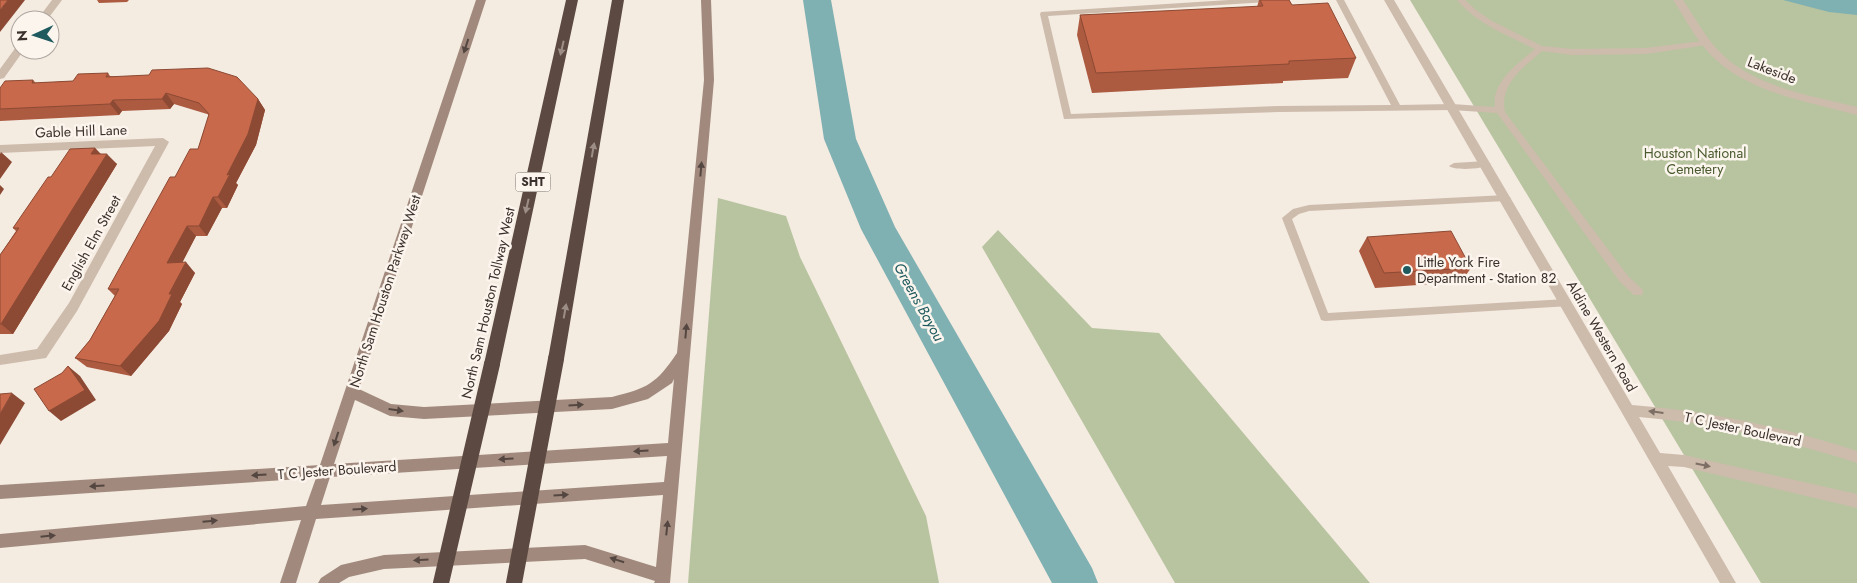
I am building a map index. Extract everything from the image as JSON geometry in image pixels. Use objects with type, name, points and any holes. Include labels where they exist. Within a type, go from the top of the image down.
[{"type":"highway","name":"North Sam Houston Tollway West","points":[[441,583],[492,364],[572,0]]},
{"type":"highway","points":[[514,583],[556,358],[618,0]]},
{"type":"main road","name":"North Sam Houston Parkway West","points":[[288,583],[481,0]]},
{"type":"main road","points":[[326,583],[346,570],[384,562],[585,552],[662,580],[709,80],[706,0]]},
{"type":"main road","points":[[351,392],[390,410],[424,413],[612,402],[643,395],[667,379],[684,354]]},
{"type":"main road","name":"T C Jester Boulevard","points":[[0,492],[675,448]]},
{"type":"main road","points":[[0,541],[118,528],[311,512],[671,488]]},
{"type":"street","name":"Aldine Western Road","points":[[1390,0],[1728,583]]},
{"type":"street","name":"Lakeside","points":[[1678,0],[1722,60],[1747,77],[1779,89],[1857,111]]},
{"type":"street","points":[[0,76],[14,60]]},
{"type":"street","name":"Gable Hill Lane","points":[[0,149],[163,142]]},
{"type":"street","name":"English Elm Street","points":[[0,360],[41,354],[73,307],[163,142]]},
{"type":"street","name":"T C Jester Boulevard","points":[[1626,410],[1729,423],[1836,449],[1857,456]]},
{"type":"street","points":[[1655,459],[1684,461],[1857,501]]},
{"type":"lane","points":[[1267,0],[1044,14],[1066,117],[1279,109],[1452,107],[1500,110]]},
{"type":"lane","points":[[1340,0],[1397,108]]},
{"type":"lane","points":[[1461,0],[1488,23],[1540,48],[1572,52],[1646,50],[1707,42]]},
{"type":"lane","points":[[1540,48],[1506,82],[1499,92],[1497,104],[1519,140],[1624,279],[1638,292]]},
{"type":"lane","points":[[1454,166],[1486,164]]},
{"type":"lane","points":[[1506,198],[1309,208],[1296,211],[1287,218],[1325,317],[1566,304]]},
{"type":"green space","name":"Houston National Cemetery","points":[[1410,0],[1857,0],[1857,583],[1761,583]]},
{"type":"green space","points":[[718,198],[786,216],[800,257],[926,516],[939,583],[688,583]]},
{"type":"green space","points":[[998,230],[1092,328],[1159,333],[1370,583],[1175,583],[982,247]]},
{"type":"water","points":[[1783,0],[1857,0],[1857,15],[1829,12]]},
{"type":"building","points":[[0,0],[8,0],[0,10]]},
{"type":"building","points":[[1260,0],[1289,0],[1292,5],[1328,3],[1356,58],[1289,61],[1289,64],[1096,73],[1080,15],[1263,6]]},
{"type":"building","points":[[208,68],[237,77],[258,99],[248,134],[227,175],[230,174],[218,197],[213,197],[199,226],[187,226],[167,263],[186,262],[169,294],[172,294],[159,321],[120,366],[75,358],[90,340],[119,289],[108,289],[170,177],[175,177],[190,149],[198,149],[209,114],[199,103],[166,93],[162,99],[113,100],[110,104],[0,109],[0,88],[5,81],[33,80],[32,83],[73,81],[78,74],[108,73],[106,77],[149,75],[152,70]]},
{"type":"building","points":[[95,148],[91,154],[107,154],[0,324],[0,255],[19,228],[13,228],[70,149]]},
{"type":"building","points":[[1451,231],[1471,268],[1384,273],[1367,237]]},
{"type":"building","points":[[68,366],[85,390],[49,411],[34,389],[62,373]]},
{"type":"building","points":[[12,393],[0,414],[0,394]]},
{"type":"waterway","name":"Greens Bayou","points":[[817,0],[840,139],[878,229],[1076,583]]},
{"type":"place","name":"Little York Fire Department - Station 82","points":[[1407,270]]}]
